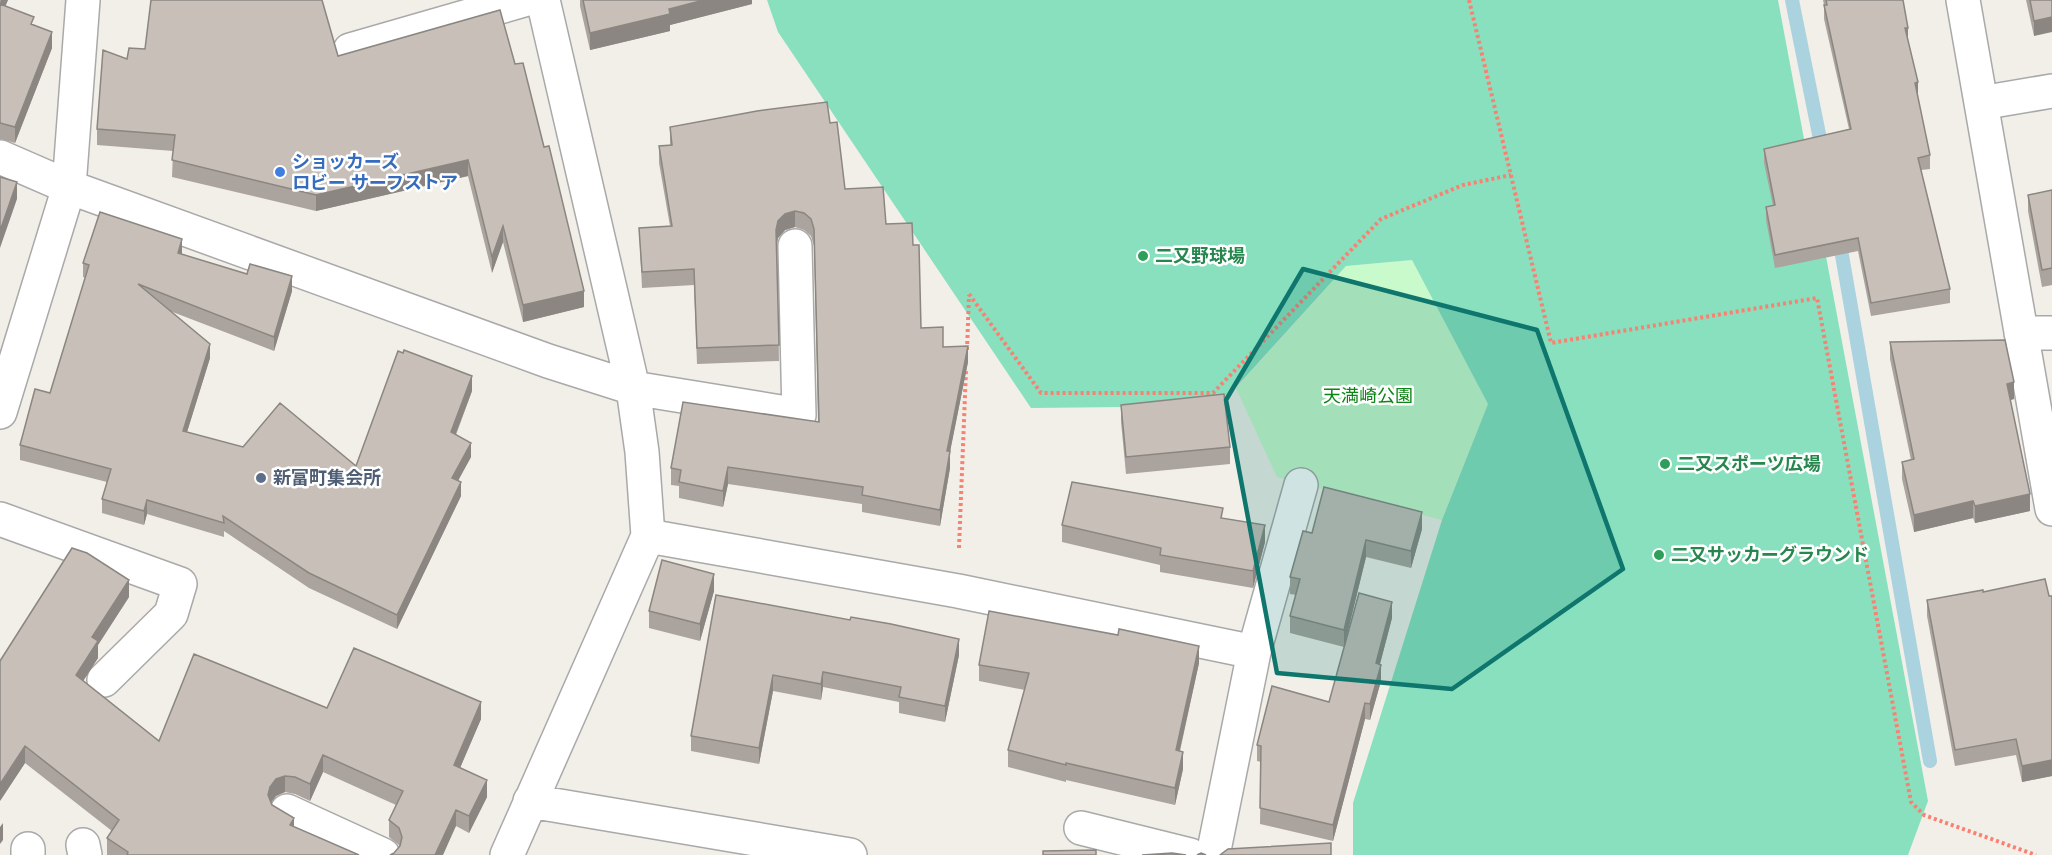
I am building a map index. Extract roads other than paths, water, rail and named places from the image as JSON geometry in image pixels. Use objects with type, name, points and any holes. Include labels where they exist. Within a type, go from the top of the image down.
[{"type":"street","points":[[0,412],[69,187],[83,0]]},
{"type":"street","points":[[350,50],[524,0]]},
{"type":"street","points":[[507,855],[648,537],[642,452],[633,388],[543,0]]},
{"type":"street","points":[[1963,0],[1981,103],[2037,333],[2052,509]]},
{"type":"street","points":[[1981,103],[2052,92]]},
{"type":"street","points":[[0,157],[69,187],[548,361],[633,388],[799,415],[795,246]]},
{"type":"street","points":[[1213,855],[1254,652],[1301,484]]},
{"type":"street","points":[[0,519],[180,584],[171,614],[104,680]]},
{"type":"street","points":[[648,537],[958,591],[1254,652]]},
{"type":"street","points":[[530,801],[850,855]]},
{"type":"street","points":[[287,811],[383,855]]},
{"type":"street","points":[[1081,828],[1190,855]]},
{"type":"waterway","points":[[1792,0],[1823,154]]},
{"type":"waterway","points":[[1839,238],[1930,761]]},
{"type":"place","name":"ショッカーズ ロビー サーフストア","points":[[280,172]]},
{"type":"place","name":"二又野球場","points":[[1143,256]]},
{"type":"place","name":"二又スポーツ広場","points":[[1665,464]]},
{"type":"place","name":"新富町集会所","points":[[261,478]]},
{"type":"place","name":"二又サッカーグラウンド","points":[[1659,555]]},
{"type":"park label","name":"天満崎公園","points":[[1368,396]]}]
